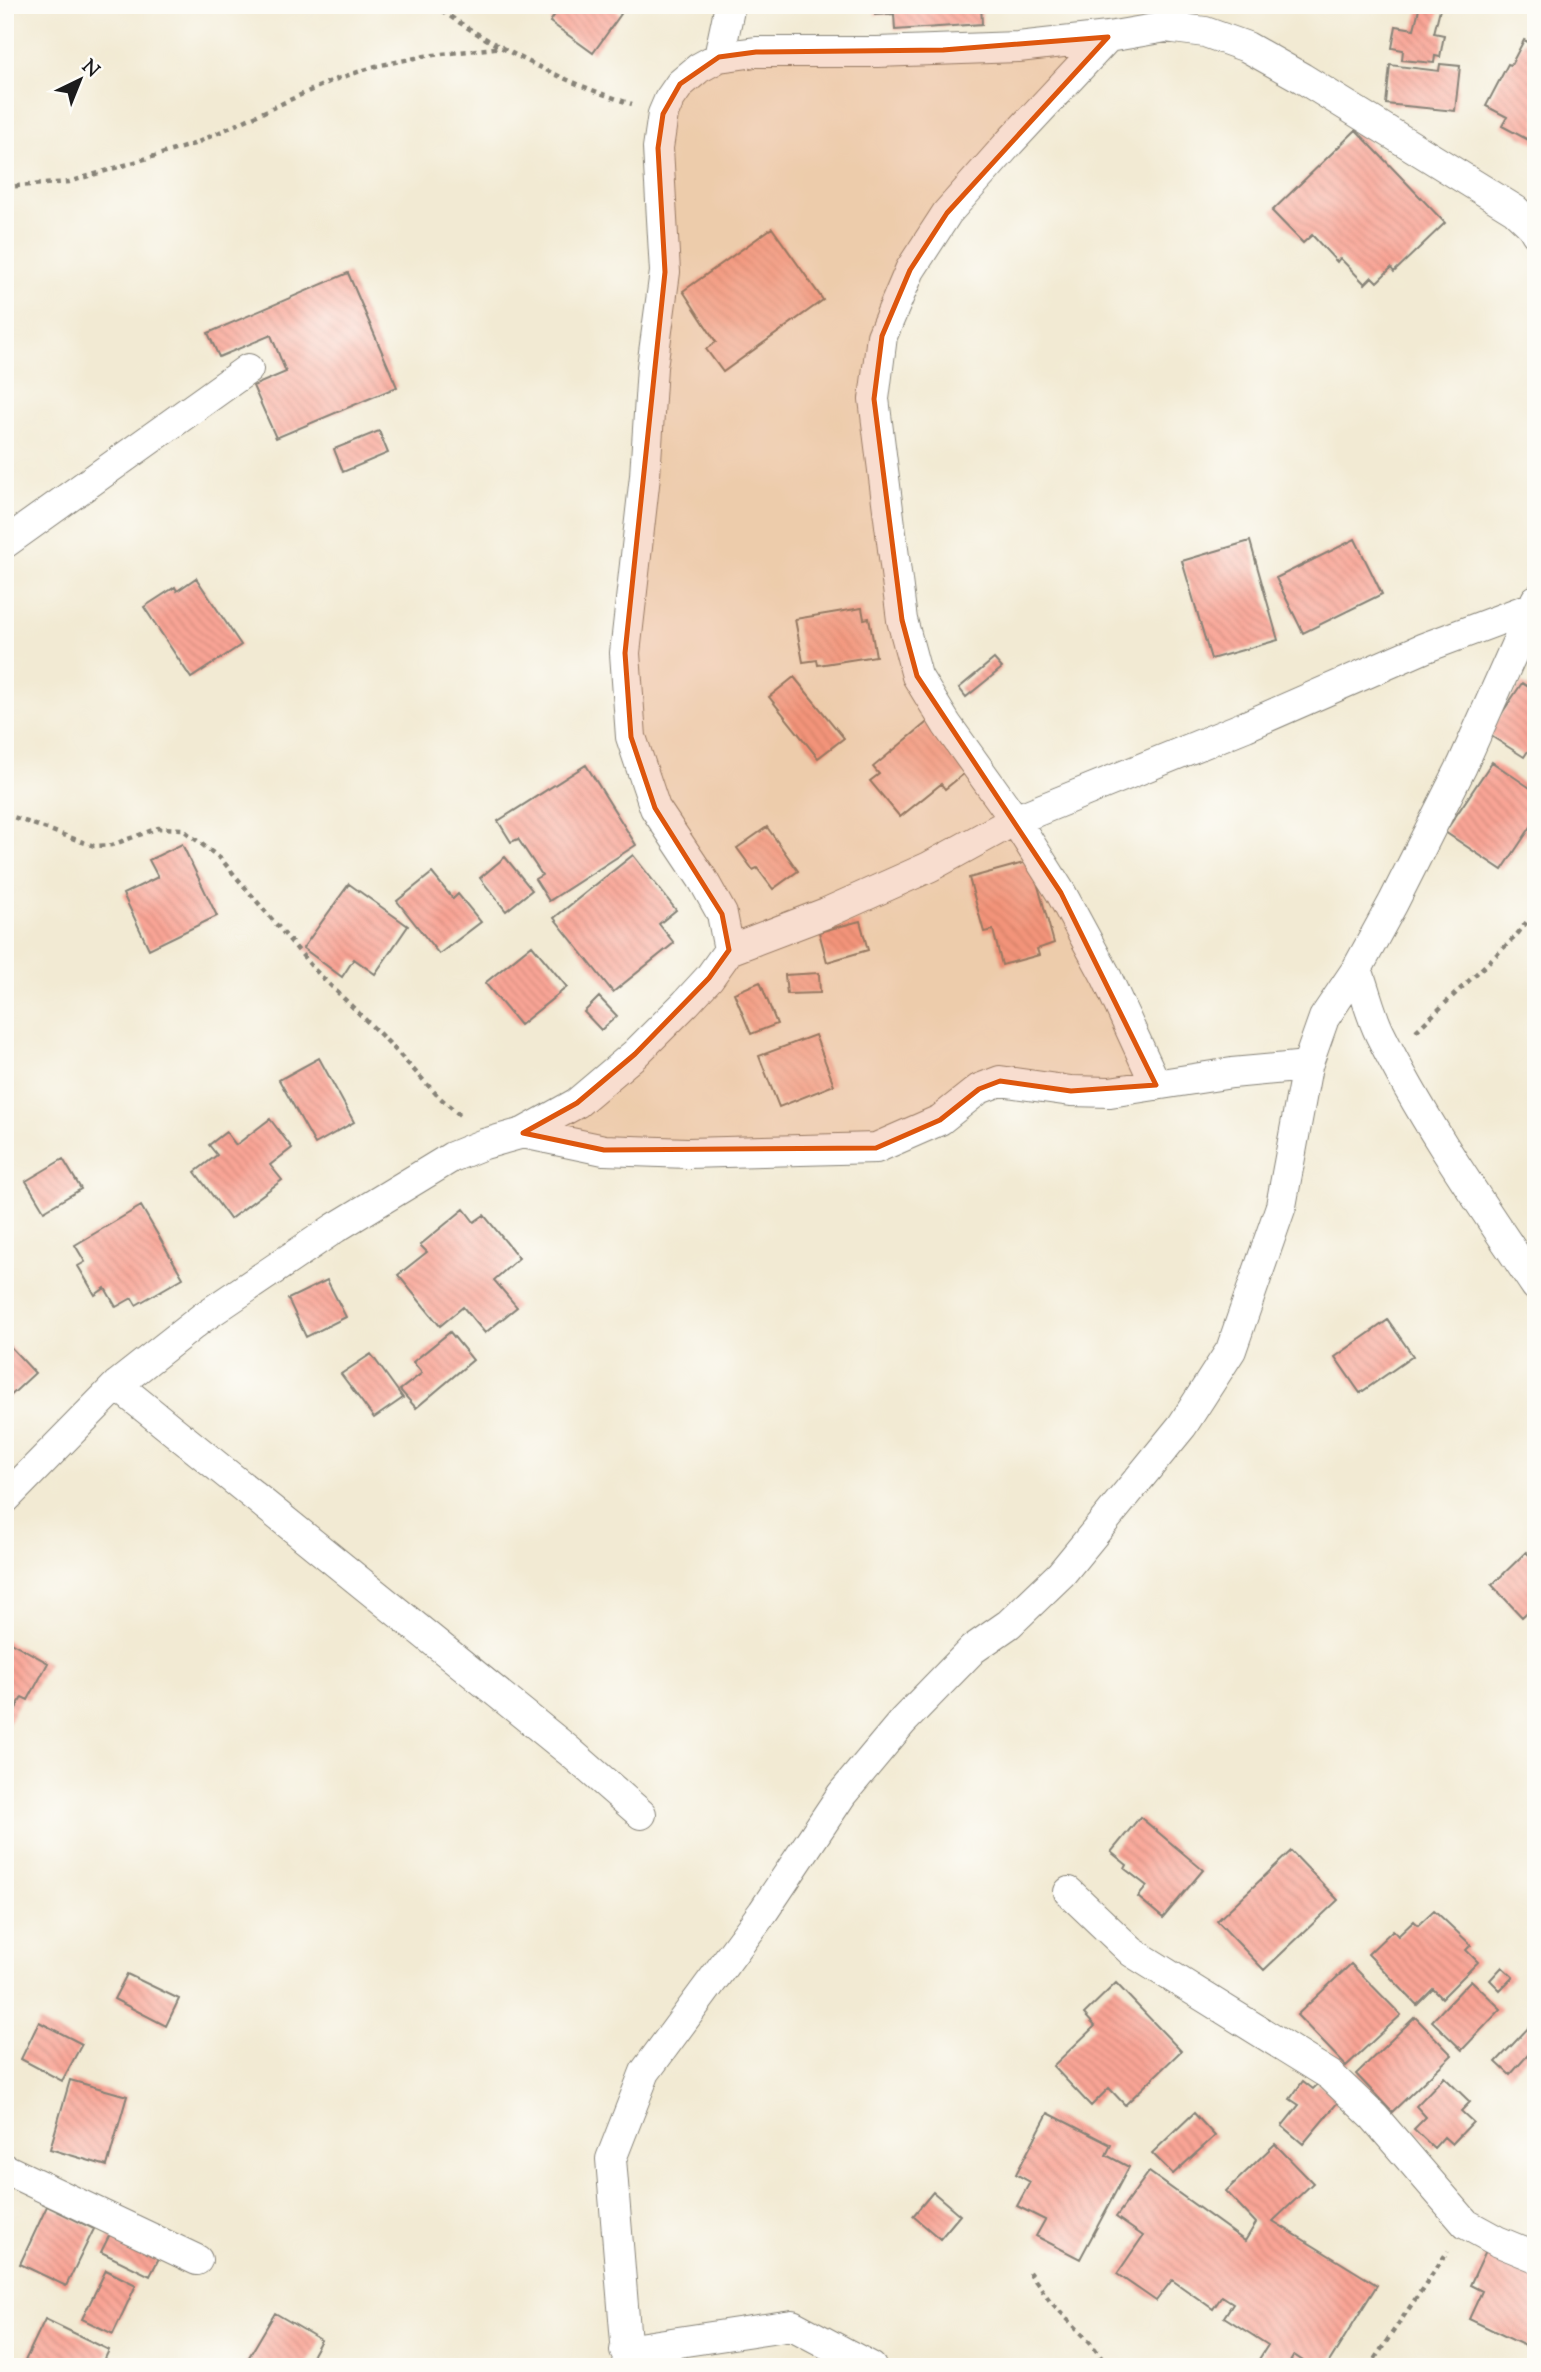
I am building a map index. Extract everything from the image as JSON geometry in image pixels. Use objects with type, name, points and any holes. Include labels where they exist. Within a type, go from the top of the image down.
[{"type":"street","points":[[719,57],[730,5]]},
{"type":"street","points":[[729,950],[722,915],[703,880],[656,808],[631,737],[625,653],[645,476],[652,367],[665,272],[658,148],[663,114],[669,100],[680,85],[699,68],[719,57],[756,52],[877,52],[1018,47],[1108,37],[1175,16],[1205,32],[1247,47],[1302,79],[1515,210],[1536,233]]},
{"type":"street","points":[[1108,37],[947,213],[910,270],[882,336],[874,399],[902,621],[917,676],[1061,893],[1106,976],[1156,1085]]},
{"type":"street","points":[[5,543],[248,369]]},
{"type":"street","points":[[5,1499],[117,1385],[202,1318],[335,1228],[452,1157],[512,1136],[577,1103],[635,1054],[709,978],[729,950],[826,913],[929,867],[1015,820],[1535,604]]},
{"type":"street","points":[[872,2367],[792,2325],[627,2358],[611,2159],[645,2072],[763,1912],[842,1794],[885,1741],[973,1648],[1009,1624],[1061,1574],[1182,1426],[1231,1350],[1281,1206],[1307,1066],[1324,1018],[1357,968],[1462,766],[1535,604]]},
{"type":"street","points":[[1357,968],[1379,1032],[1400,1070],[1457,1167],[1536,1286]]},
{"type":"street","points":[[512,1136],[604,1150],[688,1153],[876,1148],[940,1120],[979,1089],[1000,1081],[1097,1092],[1232,1073],[1307,1066]]},
{"type":"street","points":[[117,1385],[569,1751],[641,1814]]},
{"type":"street","points":[[1069,1892],[1132,1952],[1329,2075],[1374,2117],[1466,2224],[1497,2241],[1536,2257]]},
{"type":"street","points":[[5,2169],[197,2260]]},
{"type":"path","points":[[433,5],[503,47],[591,91],[663,114]]},
{"type":"path","points":[[5,187],[69,182],[194,144],[331,81],[376,66],[425,55],[503,47]]},
{"type":"path","points":[[5,814],[94,846],[112,845],[158,828],[182,829],[221,859],[314,968],[438,1096],[464,1119],[512,1136]]},
{"type":"path","points":[[1400,1070],[1403,1054],[1414,1033],[1515,937],[1536,910]]},
{"type":"path","points":[[1369,2367],[1466,2224]]},
{"type":"path","points":[[1029,2272],[1050,2301],[1090,2342],[1107,2365],[1131,2367]]},
{"type":"highlighted area","points":[[1108,37],[947,213],[910,270],[882,336],[874,399],[902,620],[917,676],[1061,893],[1156,1085],[1071,1091],[1000,1081],[979,1089],[940,1120],[876,1148],[604,1150],[523,1133],[577,1103],[635,1054],[709,978],[729,950],[722,914],[655,808],[631,737],[625,653],[665,272],[658,148],[663,114],[680,84],[719,57],[756,52],[943,50]]},
{"type":"building","points":[[561,5],[568,5],[576,11],[580,5],[616,5],[614,8],[621,14],[593,53],[550,22]]},
{"type":"building","points":[[875,5],[981,5],[982,24],[895,30],[894,14],[875,15]]},
{"type":"building","points":[[1420,5],[1441,5],[1434,33],[1444,35],[1440,57],[1435,56],[1434,63],[1402,60],[1403,50],[1392,48],[1396,26],[1414,29]]},
{"type":"building","points":[[1524,40],[1536,46],[1536,144],[1502,126],[1507,117],[1486,106]]},
{"type":"building","points":[[1440,64],[1460,66],[1455,111],[1386,104],[1390,65],[1439,71]]},
{"type":"building","points":[[1356,130],[1445,223],[1394,272],[1391,268],[1377,282],[1372,277],[1365,284],[1340,258],[1337,262],[1312,235],[1303,243],[1272,211]]},
{"type":"building","points":[[772,228],[823,300],[723,372],[706,349],[716,342],[683,291]]},
{"type":"building","points":[[348,273],[397,387],[276,438],[253,386],[286,372],[271,335],[219,357],[208,333]]},
{"type":"building","points":[[379,431],[388,453],[343,472],[334,449]]},
{"type":"building","points":[[1355,539],[1382,594],[1303,633],[1276,578]]},
{"type":"building","points":[[1250,541],[1278,640],[1211,659],[1182,561]]},
{"type":"building","points":[[196,578],[241,645],[191,678],[144,607],[175,587],[177,591]]},
{"type":"building","points":[[862,608],[864,619],[869,618],[876,656],[818,665],[817,660],[803,662],[795,619]]},
{"type":"building","points":[[994,659],[1002,668],[966,697],[959,688]]},
{"type":"building","points":[[794,677],[844,738],[818,758],[769,697]]},
{"type":"building","points":[[1522,683],[1536,692],[1536,739],[1524,757],[1488,734]]},
{"type":"building","points":[[931,719],[971,768],[945,789],[941,784],[900,817],[870,781],[879,774],[873,767]]},
{"type":"building","points":[[1492,762],[1536,792],[1536,819],[1502,870],[1445,832]]},
{"type":"building","points":[[586,765],[636,845],[549,901],[535,879],[542,875],[518,839],[511,842],[498,821]]},
{"type":"building","points":[[767,827],[798,871],[773,889],[757,868],[753,870],[737,848]]},
{"type":"building","points":[[182,844],[217,916],[149,949],[123,894],[158,877],[149,860]]},
{"type":"building","points":[[633,855],[676,910],[659,924],[674,943],[613,992],[554,918]]},
{"type":"building","points":[[505,857],[532,890],[506,911],[480,878]]},
{"type":"building","points":[[1031,861],[1054,943],[1037,949],[1039,955],[1002,965],[993,930],[984,932],[969,878]]},
{"type":"building","points":[[432,873],[453,899],[458,894],[481,922],[439,954],[397,901]]},
{"type":"building","points":[[349,884],[408,926],[375,974],[354,959],[342,977],[303,948]]},
{"type":"building","points":[[860,921],[868,950],[827,962],[819,932]]},
{"type":"building","points":[[532,945],[567,987],[520,1025],[485,983]]},
{"type":"building","points":[[819,973],[820,993],[787,994],[785,975]]},
{"type":"building","points":[[760,982],[777,1024],[751,1034],[734,993]]},
{"type":"building","points":[[599,997],[617,1016],[601,1030],[584,1012]]},
{"type":"building","points":[[815,1035],[834,1085],[779,1107],[759,1056]]},
{"type":"building","points":[[319,1058],[354,1122],[315,1144],[279,1080]]},
{"type":"building","points":[[270,1119],[292,1148],[270,1165],[282,1180],[230,1219],[195,1172],[217,1155],[209,1145],[226,1132],[236,1145]]},
{"type":"building","points":[[63,1159],[81,1189],[44,1211],[26,1181]]},
{"type":"building","points":[[141,1206],[183,1278],[136,1305],[132,1298],[116,1307],[105,1288],[95,1295],[78,1266],[85,1262],[75,1245]]},
{"type":"building","points":[[464,1209],[474,1222],[484,1215],[519,1258],[494,1280],[517,1307],[485,1333],[463,1307],[440,1326],[398,1275],[427,1252],[420,1245]]},
{"type":"building","points":[[327,1280],[346,1317],[306,1337],[288,1299]]},
{"type":"building","points":[[1388,1320],[1413,1356],[1360,1393],[1335,1357]]},
{"type":"building","points":[[450,1332],[473,1360],[416,1408],[400,1390],[422,1373],[413,1362]]},
{"type":"building","points":[[5,1341],[35,1373],[5,1401]]},
{"type":"building","points":[[371,1354],[403,1398],[374,1418],[341,1374]]},
{"type":"building","points":[[1526,1552],[1536,1562],[1536,1604],[1522,1617],[1492,1585]]},
{"type":"building","points":[[5,1639],[48,1663],[28,1700],[22,1697],[5,1729]]},
{"type":"building","points":[[1140,1817],[1203,1870],[1163,1918],[1138,1897],[1147,1886],[1125,1869],[1127,1865],[1111,1852]]},
{"type":"building","points":[[1291,1851],[1338,1900],[1264,1970],[1217,1921]]},
{"type":"building","points":[[1434,1910],[1471,1945],[1466,1950],[1478,1962],[1442,1998],[1433,1989],[1417,2005],[1368,1954],[1393,1930],[1398,1936],[1414,1921],[1418,1925]]},
{"type":"building","points":[[1351,1964],[1401,2015],[1346,2066],[1297,2015]]},
{"type":"building","points":[[1502,1967],[1513,1977],[1500,1990],[1490,1980]]},
{"type":"building","points":[[127,1974],[179,1999],[166,2026],[114,1999]]},
{"type":"building","points":[[1471,1980],[1501,2009],[1462,2050],[1432,2021]]},
{"type":"building","points":[[1116,1983],[1181,2051],[1125,2105],[1109,2088],[1091,2106],[1053,2066],[1095,2026],[1084,2014]]},
{"type":"building","points":[[1415,2017],[1452,2055],[1392,2112],[1356,2074]]},
{"type":"building","points":[[39,2022],[82,2044],[62,2081],[21,2059]]},
{"type":"building","points":[[1531,2025],[1536,2029],[1536,2046],[1510,2075],[1496,2062]]},
{"type":"building","points":[[1444,2077],[1470,2102],[1461,2111],[1473,2122],[1452,2144],[1444,2137],[1434,2148],[1414,2129],[1426,2117],[1416,2106]]},
{"type":"building","points":[[70,2080],[127,2096],[107,2166],[50,2149]]},
{"type":"building","points":[[1303,2081],[1313,2089],[1318,2084],[1339,2101],[1303,2144],[1282,2126],[1299,2105],[1290,2099]]},
{"type":"building","points":[[1048,2113],[1111,2145],[1106,2155],[1129,2167],[1080,2259],[1036,2236],[1045,2220],[1017,2206],[1030,2182],[1016,2174]]},
{"type":"building","points":[[1194,2113],[1215,2136],[1173,2174],[1152,2153]]},
{"type":"building","points":[[1275,2144],[1313,2183],[1273,2221],[1377,2285],[1326,2367],[1312,2367],[1294,2355],[1287,2367],[1261,2367],[1256,2364],[1268,2345],[1224,2317],[1233,2303],[1222,2296],[1213,2309],[1172,2280],[1156,2301],[1117,2274],[1143,2236],[1116,2217],[1149,2172],[1245,2241],[1256,2223],[1226,2191]]},
{"type":"building","points":[[933,2192],[960,2215],[940,2239],[913,2216]]},
{"type":"building","points":[[47,2206],[94,2229],[66,2286],[20,2264]]},
{"type":"building","points":[[111,2232],[160,2256],[150,2276],[101,2252]]},
{"type":"building","points":[[1488,2246],[1536,2268],[1536,2351],[1469,2319],[1482,2291],[1470,2285]]},
{"type":"building","points":[[106,2270],[136,2285],[113,2334],[82,2319]]},
{"type":"building","points":[[275,2313],[321,2340],[306,2367],[243,2367]]},
{"type":"building","points":[[45,2319],[109,2350],[101,2367],[22,2367]]}]
